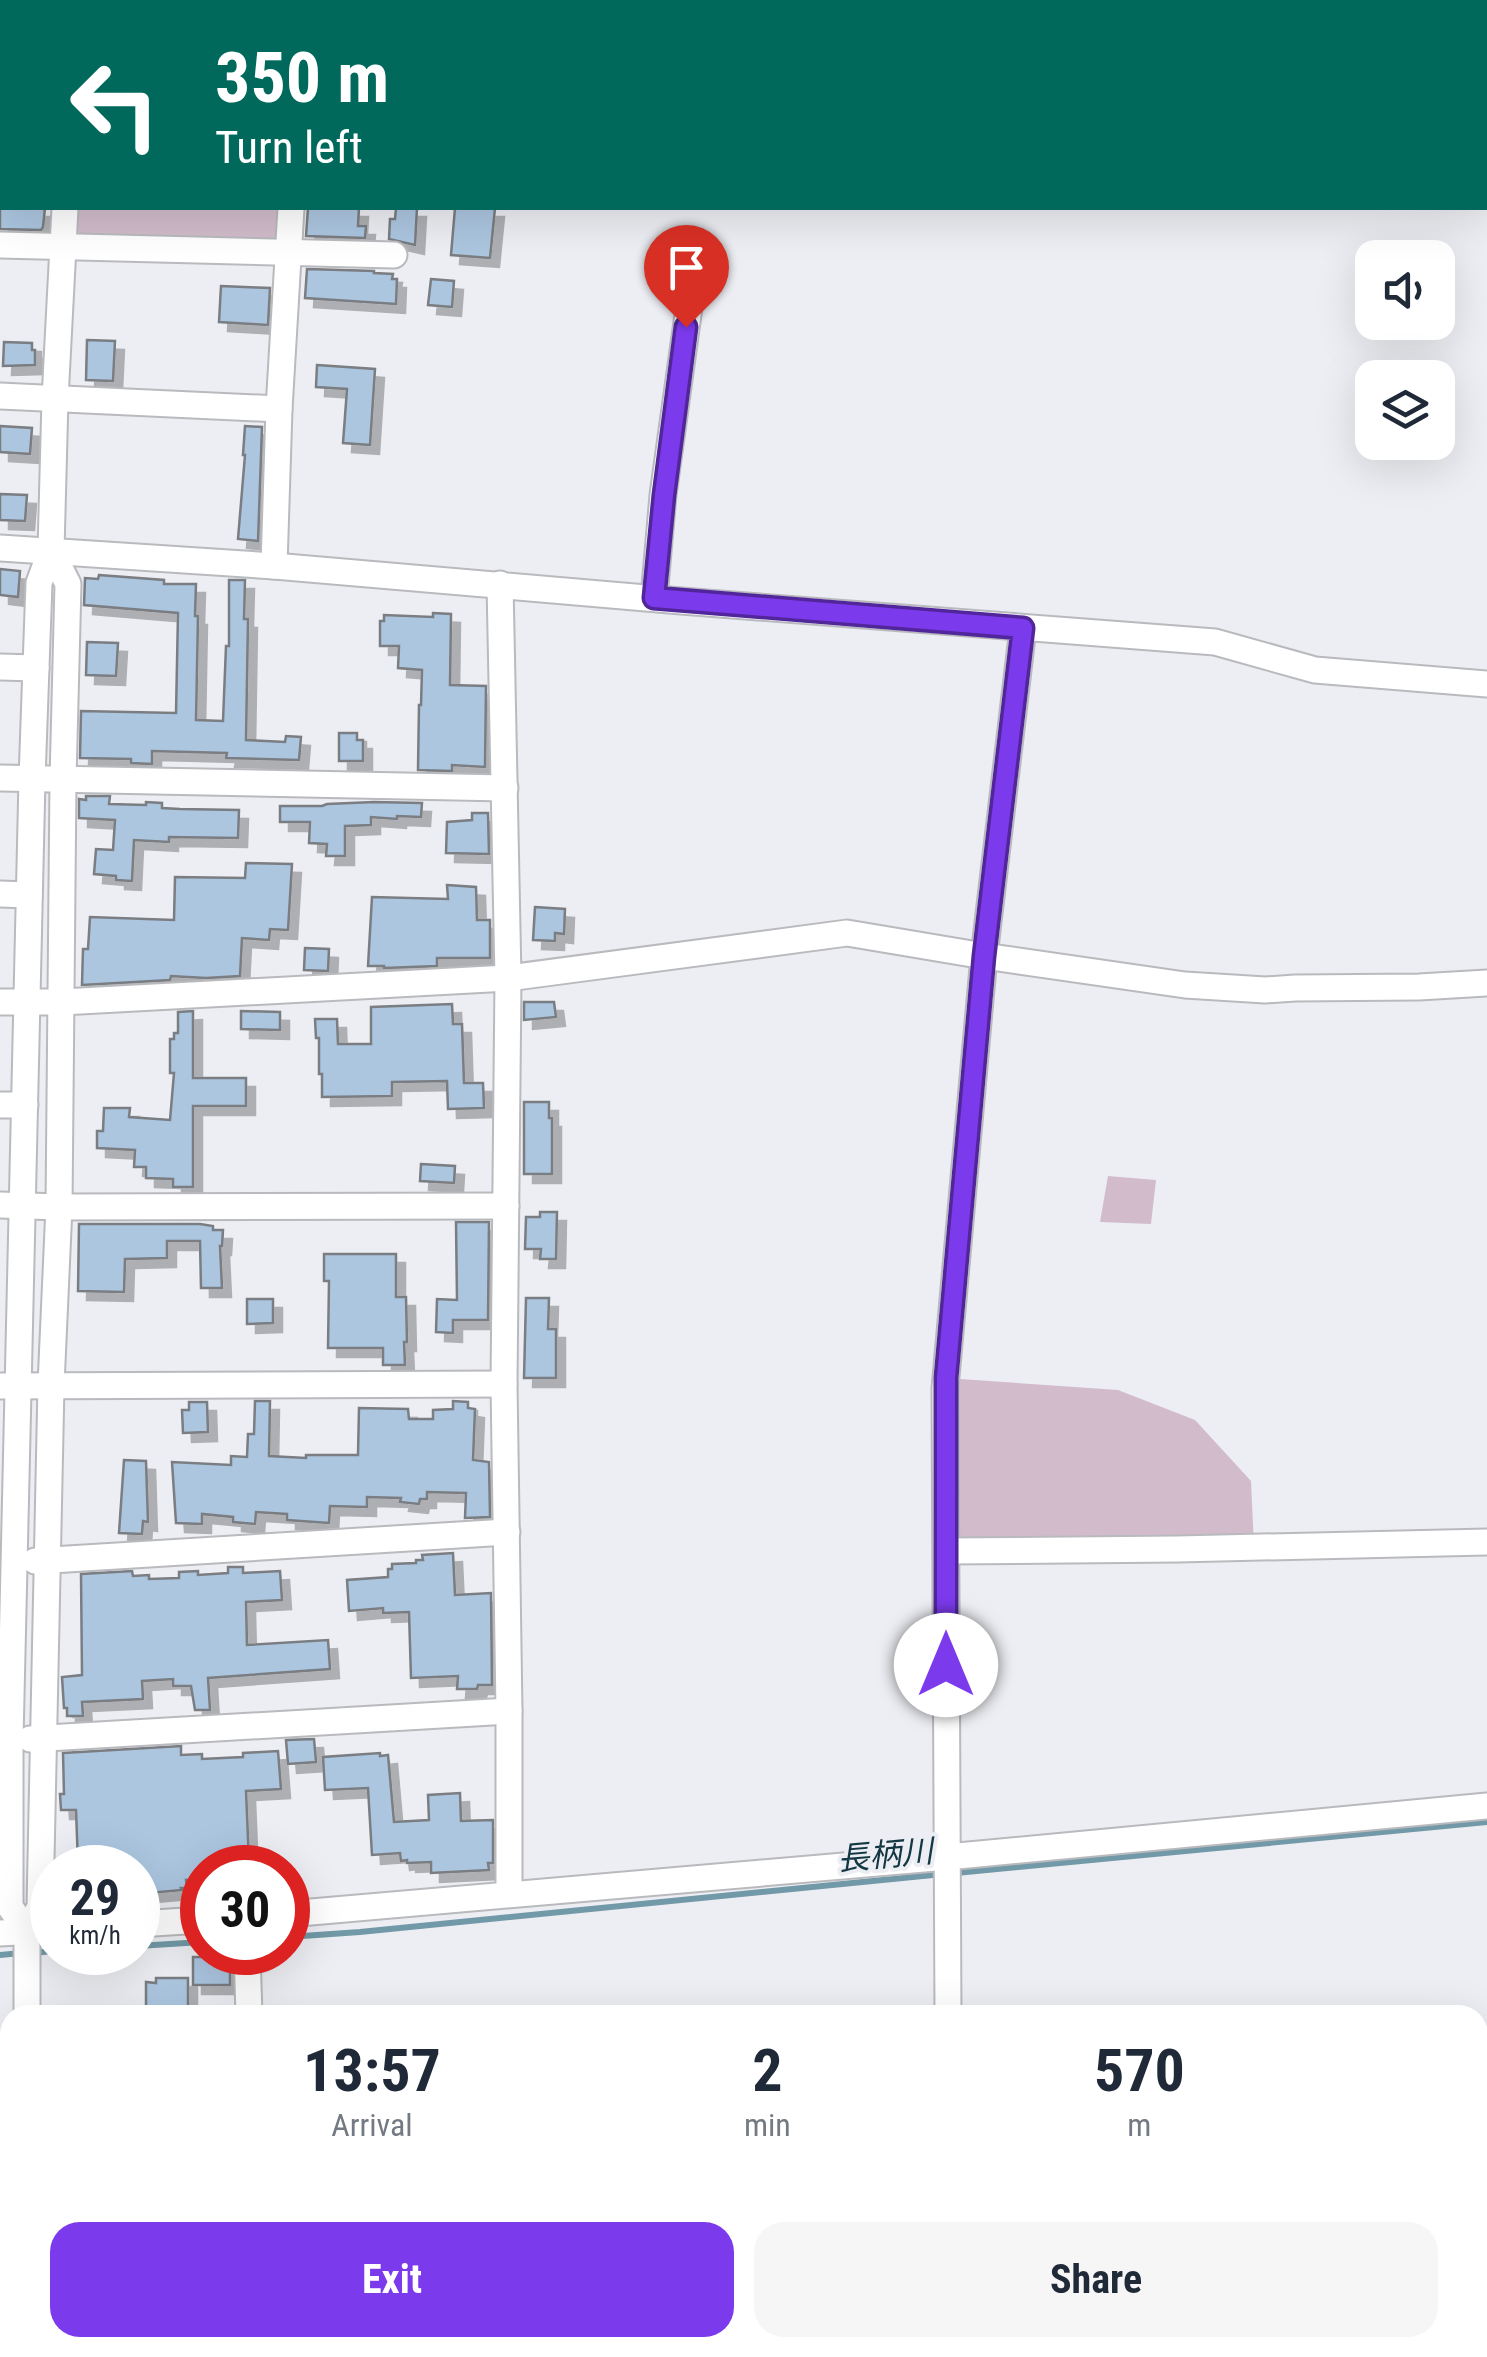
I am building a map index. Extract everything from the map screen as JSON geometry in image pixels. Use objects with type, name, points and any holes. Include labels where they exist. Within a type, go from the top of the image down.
[{"type":"street","points":[[30,1922],[10,1907],[5,1740],[13,1105],[27,1002],[39,583],[51,550],[65,210]]},
{"type":"street","points":[[274,566],[292,210]]},
{"type":"street","points":[[0,244],[394,256]]},
{"type":"street","points":[[654,598],[691,293]]},
{"type":"street","points":[[0,396],[279,409]]},
{"type":"street","points":[[0,548],[274,566],[1215,642],[1315,670],[1487,684]]},
{"type":"street","points":[[41,1845],[59,1207],[68,584],[51,550]]},
{"type":"street","points":[[500,584],[508,978],[504,1384],[510,1894]]},
{"type":"street","points":[[948,2005],[946,1388],[984,956],[1023,628]]},
{"type":"street","points":[[0,667],[36,668]]},
{"type":"street","points":[[0,778],[505,788]]},
{"type":"street","points":[[0,894],[29,895]]},
{"type":"street","points":[[0,1002],[508,978],[847,933],[1185,985],[1265,990],[1487,983]]},
{"type":"street","points":[[12,1205],[506,1206]]},
{"type":"street","points":[[10,1386],[504,1384]]},
{"type":"street","points":[[7,1563],[507,1532]]},
{"type":"street","points":[[947,1552],[1487,1542]]},
{"type":"street","points":[[5,1740],[510,1710]]},
{"type":"street","points":[[310,1912],[1487,1806]]},
{"type":"street","points":[[0,1933],[30,1931]]},
{"type":"street","points":[[29,2005],[33,1975]]},
{"type":"street","points":[[248,1975],[249,2005]]},
{"type":"shaded area","points":[[72,210],[284,210],[275,249],[96,244],[71,227]]},
{"type":"shaded area","points":[[1108,1176],[1156,1180],[1151,1224],[1100,1222]]},
{"type":"shaded area","points":[[946,1378],[1118,1390],[1195,1420],[1251,1481],[1254,1547],[947,1551]]},
{"type":"building","points":[[0,210],[45,210],[41,230],[0,229]]},
{"type":"building","points":[[308,210],[359,210],[358,226],[366,226],[365,238],[306,236]]},
{"type":"building","points":[[396,210],[417,210],[415,245],[389,239],[390,219],[395,219]]},
{"type":"building","points":[[455,210],[495,210],[490,258],[451,255]]},
{"type":"building","points":[[307,269],[393,274],[392,279],[397,279],[396,304],[305,298]]},
{"type":"building","points":[[431,279],[454,281],[452,307],[428,305]]},
{"type":"building","points":[[221,286],[270,288],[268,325],[219,322]]},
{"type":"building","points":[[87,340],[115,341],[113,381],[86,380]]},
{"type":"building","points":[[4,342],[32,343],[35,365],[3,366]]},
{"type":"building","points":[[317,365],[375,369],[370,445],[343,443],[347,389],[316,387]]},
{"type":"building","points":[[0,426],[32,428],[30,454],[0,452]]},
{"type":"building","points":[[245,426],[262,427],[258,541],[238,539]]},
{"type":"building","points":[[0,494],[27,495],[25,521],[0,520]]},
{"type":"building","points":[[0,569],[20,571],[18,597],[0,595]]},
{"type":"building","points":[[99,575],[196,584],[196,720],[223,721],[229,580],[245,580],[246,740],[285,742],[286,736],[301,737],[299,760],[152,751],[152,764],[131,763],[131,759],[80,758],[81,711],[176,713],[178,613],[84,605],[85,578],[98,579]]},
{"type":"building","points":[[433,613],[451,614],[450,685],[486,686],[485,767],[452,765],[452,771],[418,770],[422,670],[398,668],[399,646],[380,646],[380,621],[384,621],[384,615],[433,617]]},
{"type":"building","points":[[87,642],[118,643],[116,676],[86,675]]},
{"type":"building","points":[[339,733],[357,733],[357,740],[363,740],[363,761],[339,761]]},
{"type":"building","points":[[86,796],[110,796],[109,804],[146,802],[162,803],[162,808],[239,810],[238,838],[134,840],[132,881],[94,874],[96,849],[113,850],[115,820],[79,818],[79,799],[86,800]]},
{"type":"building","points":[[422,803],[421,817],[371,817],[371,825],[345,826],[345,856],[326,856],[327,844],[309,843],[310,822],[280,822],[280,806]]},
{"type":"building","points":[[472,813],[488,813],[489,854],[446,853],[447,822],[472,820]]},
{"type":"building","points":[[246,863],[292,864],[288,930],[270,929],[269,940],[242,938],[240,976],[171,976],[170,980],[82,985],[83,949],[88,949],[90,917],[174,920],[175,877],[245,878]]},
{"type":"building","points":[[447,885],[476,887],[477,920],[490,920],[490,958],[437,958],[437,966],[368,966],[372,897],[448,899]]},
{"type":"building","points":[[535,907],[565,909],[564,934],[555,933],[555,941],[533,940]]},
{"type":"building","points":[[305,948],[329,949],[328,971],[304,970]]},
{"type":"building","points":[[524,1002],[554,1002],[556,1017],[524,1020]]},
{"type":"building","points":[[452,1004],[453,1024],[462,1024],[464,1083],[483,1083],[484,1108],[448,1109],[447,1081],[392,1082],[392,1096],[322,1097],[315,1019],[337,1019],[338,1044],[371,1044],[371,1007]]},
{"type":"building","points":[[193,1011],[193,1078],[246,1078],[246,1106],[193,1106],[193,1187],[173,1187],[173,1179],[146,1178],[146,1167],[134,1167],[135,1150],[97,1148],[97,1131],[103,1131],[104,1108],[130,1108],[129,1117],[170,1120],[174,1073],[170,1073],[170,1039],[178,1033],[178,1012]]},
{"type":"building","points":[[241,1011],[280,1012],[280,1030],[241,1029]]},
{"type":"building","points":[[524,1102],[549,1102],[552,1174],[524,1174]]},
{"type":"building","points":[[421,1164],[455,1166],[454,1183],[420,1181]]},
{"type":"building","points":[[540,1212],[557,1212],[556,1259],[540,1259],[541,1249],[525,1249],[526,1217],[540,1217]]},
{"type":"building","points":[[456,1222],[489,1222],[488,1320],[453,1320],[453,1333],[436,1332],[437,1299],[457,1300]]},
{"type":"building","points":[[79,1224],[200,1224],[223,1230],[222,1288],[201,1288],[200,1241],[167,1241],[167,1258],[125,1259],[124,1292],[78,1291]]},
{"type":"building","points":[[324,1254],[396,1254],[396,1297],[406,1297],[405,1365],[383,1365],[383,1348],[328,1348],[329,1281],[324,1281]]},
{"type":"building","points":[[526,1298],[549,1298],[548,1329],[556,1329],[556,1378],[524,1378]]},
{"type":"building","points":[[247,1299],[273,1299],[273,1323],[247,1324]]},
{"type":"building","points":[[255,1401],[270,1401],[269,1456],[306,1458],[358,1455],[359,1408],[408,1409],[409,1419],[433,1419],[433,1410],[453,1409],[453,1401],[468,1402],[468,1408],[475,1409],[473,1460],[489,1462],[490,1517],[465,1518],[466,1493],[427,1492],[427,1499],[420,1499],[419,1504],[400,1502],[401,1498],[367,1497],[367,1507],[330,1506],[329,1523],[287,1520],[287,1514],[256,1512],[255,1524],[202,1514],[202,1524],[176,1523],[172,1462],[231,1465],[231,1456],[247,1457],[248,1434],[254,1434]]},
{"type":"building","points":[[189,1402],[207,1402],[208,1432],[183,1433],[182,1410],[189,1410]]},
{"type":"building","points":[[124,1460],[146,1461],[148,1522],[143,1521],[142,1534],[119,1533]]},
{"type":"building","points":[[453,1553],[455,1595],[491,1593],[492,1685],[478,1685],[477,1689],[457,1689],[458,1676],[411,1678],[409,1612],[383,1613],[383,1608],[349,1611],[347,1580],[388,1577],[392,1564],[416,1563],[423,1560],[422,1555]]},
{"type":"building","points":[[228,1567],[243,1567],[243,1573],[280,1571],[282,1600],[246,1602],[247,1645],[328,1640],[330,1669],[208,1678],[210,1710],[195,1710],[191,1686],[173,1686],[173,1679],[142,1681],[143,1699],[82,1702],[83,1716],[67,1716],[62,1677],[82,1675],[81,1574],[132,1571],[133,1576],[149,1575],[149,1579],[179,1578],[179,1572],[228,1573]]},
{"type":"building","points":[[314,1739],[316,1762],[288,1764],[286,1740]]},
{"type":"building","points":[[181,1746],[181,1755],[202,1754],[202,1759],[278,1751],[281,1789],[246,1791],[248,1845],[180,1845],[180,1890],[160,1892],[160,1845],[77,1845],[76,1810],[61,1810],[63,1753]]},
{"type":"building","points":[[388,1755],[394,1822],[429,1820],[428,1795],[460,1793],[461,1821],[493,1820],[493,1863],[488,1863],[489,1870],[431,1873],[431,1862],[407,1863],[401,1861],[400,1853],[372,1855],[368,1788],[325,1790],[323,1757]]},
{"type":"building","points":[[193,1975],[230,1975],[230,1985],[193,1985]]},
{"type":"building","points":[[156,1978],[188,1978],[188,2005],[146,2005],[146,1982],[156,1983]]},
{"type":"waterway","name":"長柄川","points":[[956,1873],[1487,1822]]},
{"type":"waterway","name":"長柄川","points":[[310,1935],[943,1874]]},
{"type":"waterway","name":"長柄川","points":[[160,1945],[180,1943]]},
{"type":"waterway","name":"長柄川","points":[[0,1955],[21,1953]]},
{"type":"route","points":[[686,327],[654,598],[1023,628],[984,956],[946,1378],[946,1665]]}]
